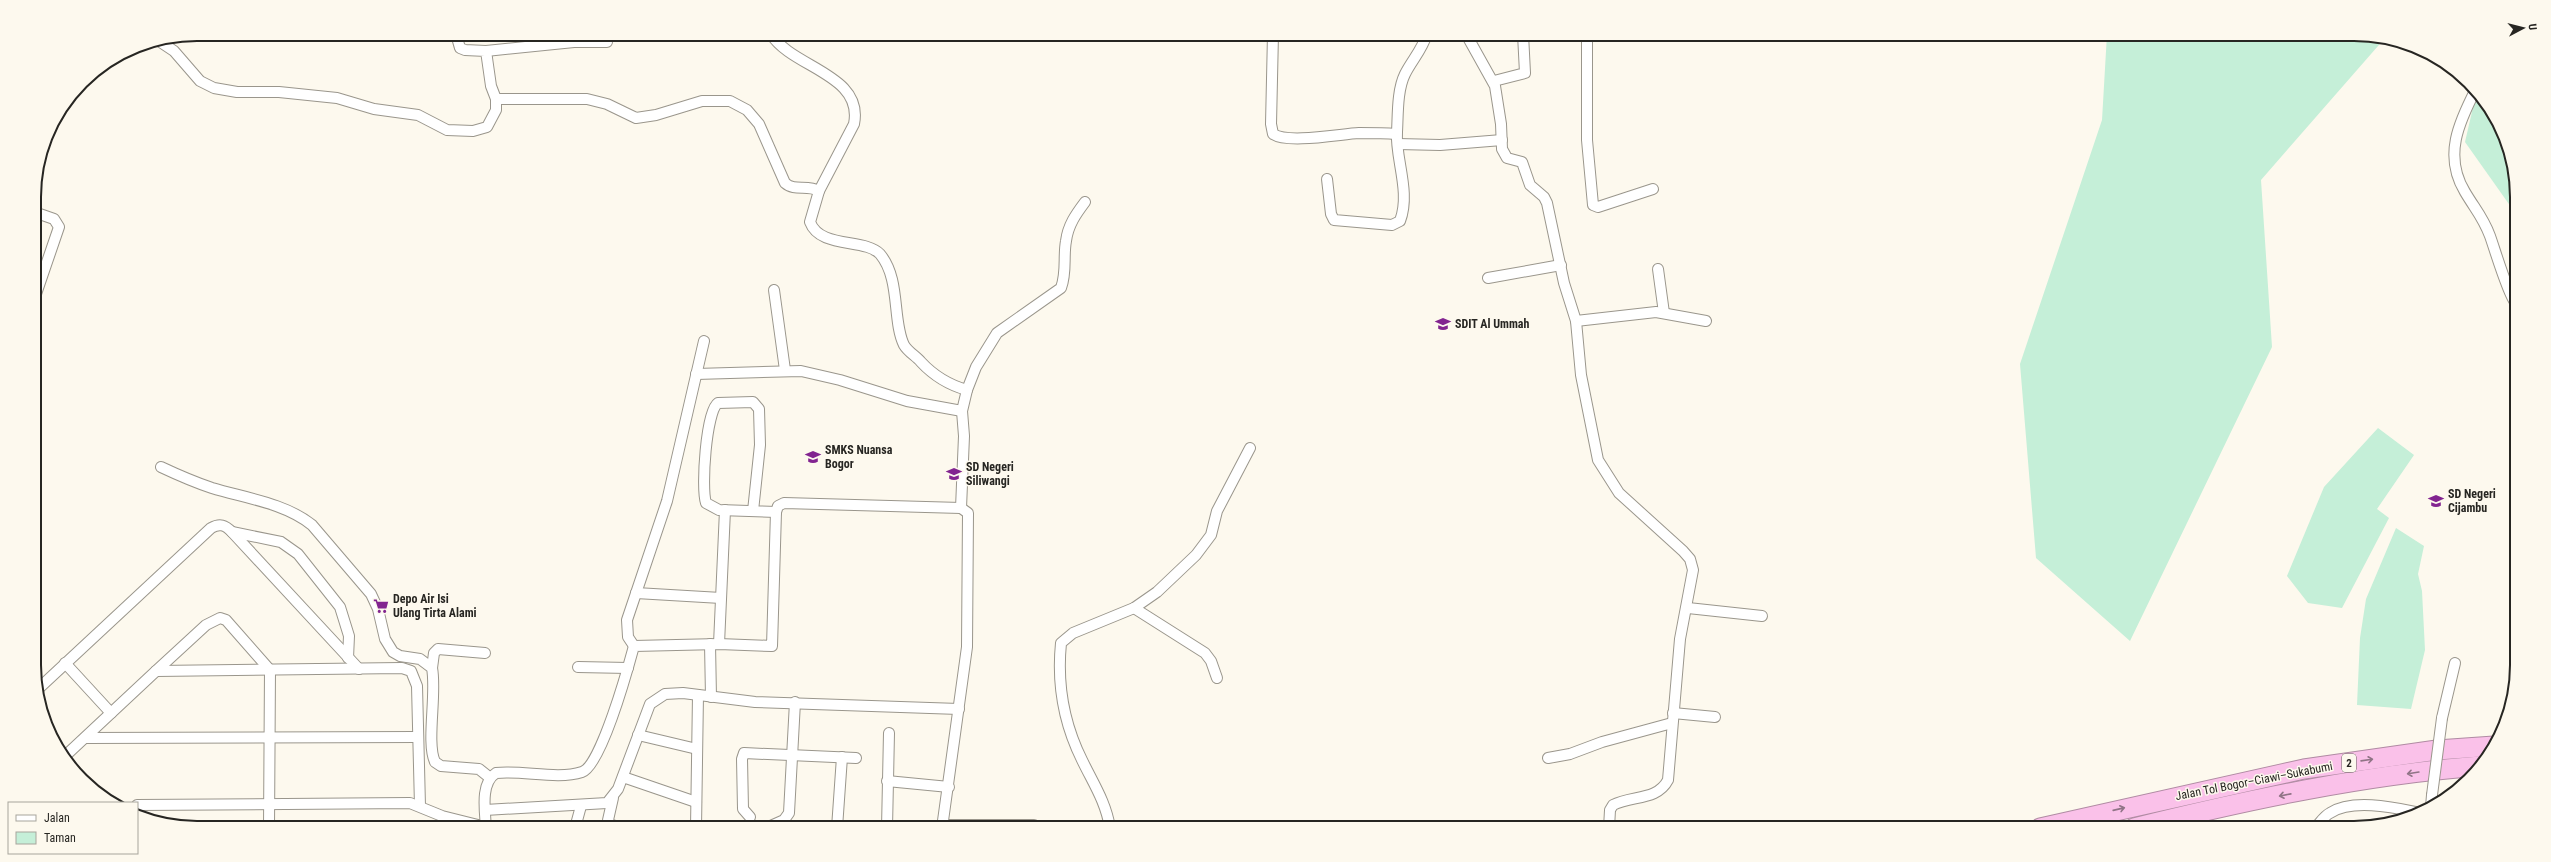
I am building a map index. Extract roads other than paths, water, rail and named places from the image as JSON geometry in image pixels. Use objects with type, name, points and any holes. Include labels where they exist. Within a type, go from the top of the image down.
[{"type":"highway","name":"Jalan Tol Bogor–Ciawi–Sukabumi","points":[[2070,821],[2205,789],[2304,769],[2437,750],[2487,746]]},
{"type":"highway","name":"Jalan Tol Bogor–Ciawi–Sukabumi","points":[[2163,821],[2209,810],[2325,787],[2439,769],[2472,767]]},
{"type":"street","points":[[458,41],[460,48],[465,50],[486,51],[574,42],[607,42]]},
{"type":"street","points":[[778,41],[784,48],[835,80],[848,93],[855,105],[854,124],[819,191],[811,218],[812,227],[826,236],[869,248],[879,254],[892,283],[905,346],[935,376],[967,390]]},
{"type":"street","points":[[1273,41],[1271,124],[1273,134],[1309,138],[1360,133],[1396,134]]},
{"type":"street","points":[[1327,179],[1331,214],[1334,220],[1339,222],[1398,223],[1401,218],[1403,182],[1396,134],[1404,75],[1420,51],[1424,41]]},
{"type":"street","points":[[1470,41],[1494,81],[1505,157],[1522,162],[1530,185],[1545,199],[1564,283],[1576,321],[1581,375],[1598,460],[1619,492],[1658,526],[1690,559],[1693,570],[1688,608],[1680,639],[1672,718],[1669,774],[1665,786],[1655,793],[1614,805],[1610,810],[1609,821]]},
{"type":"street","points":[[1494,81],[1525,73],[1523,41]]},
{"type":"street","points":[[1587,41],[1587,140],[1593,205],[1600,206],[1653,189]]},
{"type":"street","points":[[164,45],[174,51],[200,81],[214,88],[237,92],[290,93],[337,98],[374,109],[418,115],[446,130],[473,131],[487,127],[495,115],[497,105],[491,86],[486,51]]},
{"type":"street","points":[[2473,96],[2462,116],[2455,139],[2454,150],[2457,171],[2465,191],[2485,222],[2510,289]]},
{"type":"street","points":[[496,99],[587,99],[607,104],[636,118],[656,115],[702,101],[730,101],[747,110],[759,124],[785,184],[794,188],[812,188],[819,191]]},
{"type":"street","points":[[1398,144],[1440,145],[1502,140]]},
{"type":"street","points":[[961,508],[964,436],[962,411],[967,390],[976,367],[997,333],[1061,288],[1064,279],[1066,241],[1071,223],[1085,202]]},
{"type":"street","points":[[41,214],[54,219],[58,223],[41,278]]},
{"type":"street","points":[[1488,278],[1561,265]]},
{"type":"street","points":[[1658,269],[1664,312]]},
{"type":"street","points":[[774,290],[785,370]]},
{"type":"street","points":[[1576,321],[1664,312],[1706,321]]},
{"type":"street","points":[[486,821],[486,784],[489,778],[496,773],[568,774],[583,772],[594,764],[628,668],[634,646],[628,637],[627,626],[636,593],[667,501],[704,341]]},
{"type":"street","points":[[696,374],[785,370],[822,375],[907,401],[962,411]]},
{"type":"street","points":[[753,511],[760,414],[755,403],[740,401],[718,403],[710,414],[704,493],[710,506],[725,510],[776,512]]},
{"type":"street","points":[[1108,821],[1103,800],[1079,754],[1066,718],[1062,691],[1061,643],[1073,633],[1134,608],[1162,588],[1205,545],[1213,532],[1217,511],[1250,448]]},
{"type":"street","points":[[161,467],[182,477],[302,516],[312,524],[371,594],[378,609],[385,639],[393,652],[423,660],[432,669]]},
{"type":"street","points":[[634,646],[715,644],[772,646],[776,512],[778,506],[784,503],[961,508],[968,514],[967,647],[944,821]]},
{"type":"street","points":[[711,697],[715,644],[721,598],[725,510]]},
{"type":"street","points":[[42,685],[211,528],[223,525],[232,532],[359,669]]},
{"type":"street","points":[[232,532],[281,542],[298,554],[340,607],[350,636],[348,658]]},
{"type":"street","points":[[636,593],[721,598]]},
{"type":"street","points":[[1134,608],[1205,653],[1211,661],[1217,678]]},
{"type":"street","points":[[1688,608],[1762,616]]},
{"type":"street","points":[[68,753],[206,625],[220,618],[231,625],[270,670],[270,821]]},
{"type":"street","points":[[485,653],[438,649],[434,653],[432,669],[432,748],[435,762],[441,766],[478,769],[489,778]]},
{"type":"street","points":[[65,663],[111,713]]},
{"type":"street","points":[[2432,800],[2442,718],[2455,663]]},
{"type":"street","points":[[156,671],[402,668],[408,670],[415,677],[420,806]]},
{"type":"street","points":[[578,668],[628,668]]},
{"type":"street","points":[[415,677],[432,669]]},
{"type":"street","points":[[608,821],[613,798],[623,777],[650,704],[654,699],[672,693],[746,701],[959,709]]},
{"type":"street","points":[[696,821],[698,695]]},
{"type":"street","points":[[782,821],[788,816],[795,702]]},
{"type":"street","points":[[1548,758],[1574,753],[1672,718],[1715,717]]},
{"type":"street","points":[[887,821],[889,733]]},
{"type":"street","points":[[638,735],[697,749]]},
{"type":"street","points":[[85,738],[270,739],[418,737]]},
{"type":"street","points":[[750,817],[743,809],[742,755],[748,752],[856,758]]},
{"type":"street","points":[[837,821],[842,757]]},
{"type":"street","points":[[623,777],[696,802]]},
{"type":"street","points":[[887,781],[949,787]]},
{"type":"street","points":[[485,810],[605,804],[613,798]]},
{"type":"street","points":[[138,805],[410,803],[442,816],[460,821]]},
{"type":"street","points":[[577,821],[581,806]]},
{"type":"street","points":[[2322,821],[2329,813],[2353,807],[2388,806],[2410,811]]},
{"type":"place","name":"SDIT Al Ummah","points":[[1443,324]]},
{"type":"place","name":"SMKS Nuansa Bogor","points":[[813,457]]},
{"type":"place","name":"SD Negeri Siliwangi","points":[[954,474]]},
{"type":"place","name":"SD Negeri Cijambu","points":[[2436,501]]},
{"type":"place","name":"Depo Air Isi Ulang Tirta Alami","points":[[381,606]]}]
